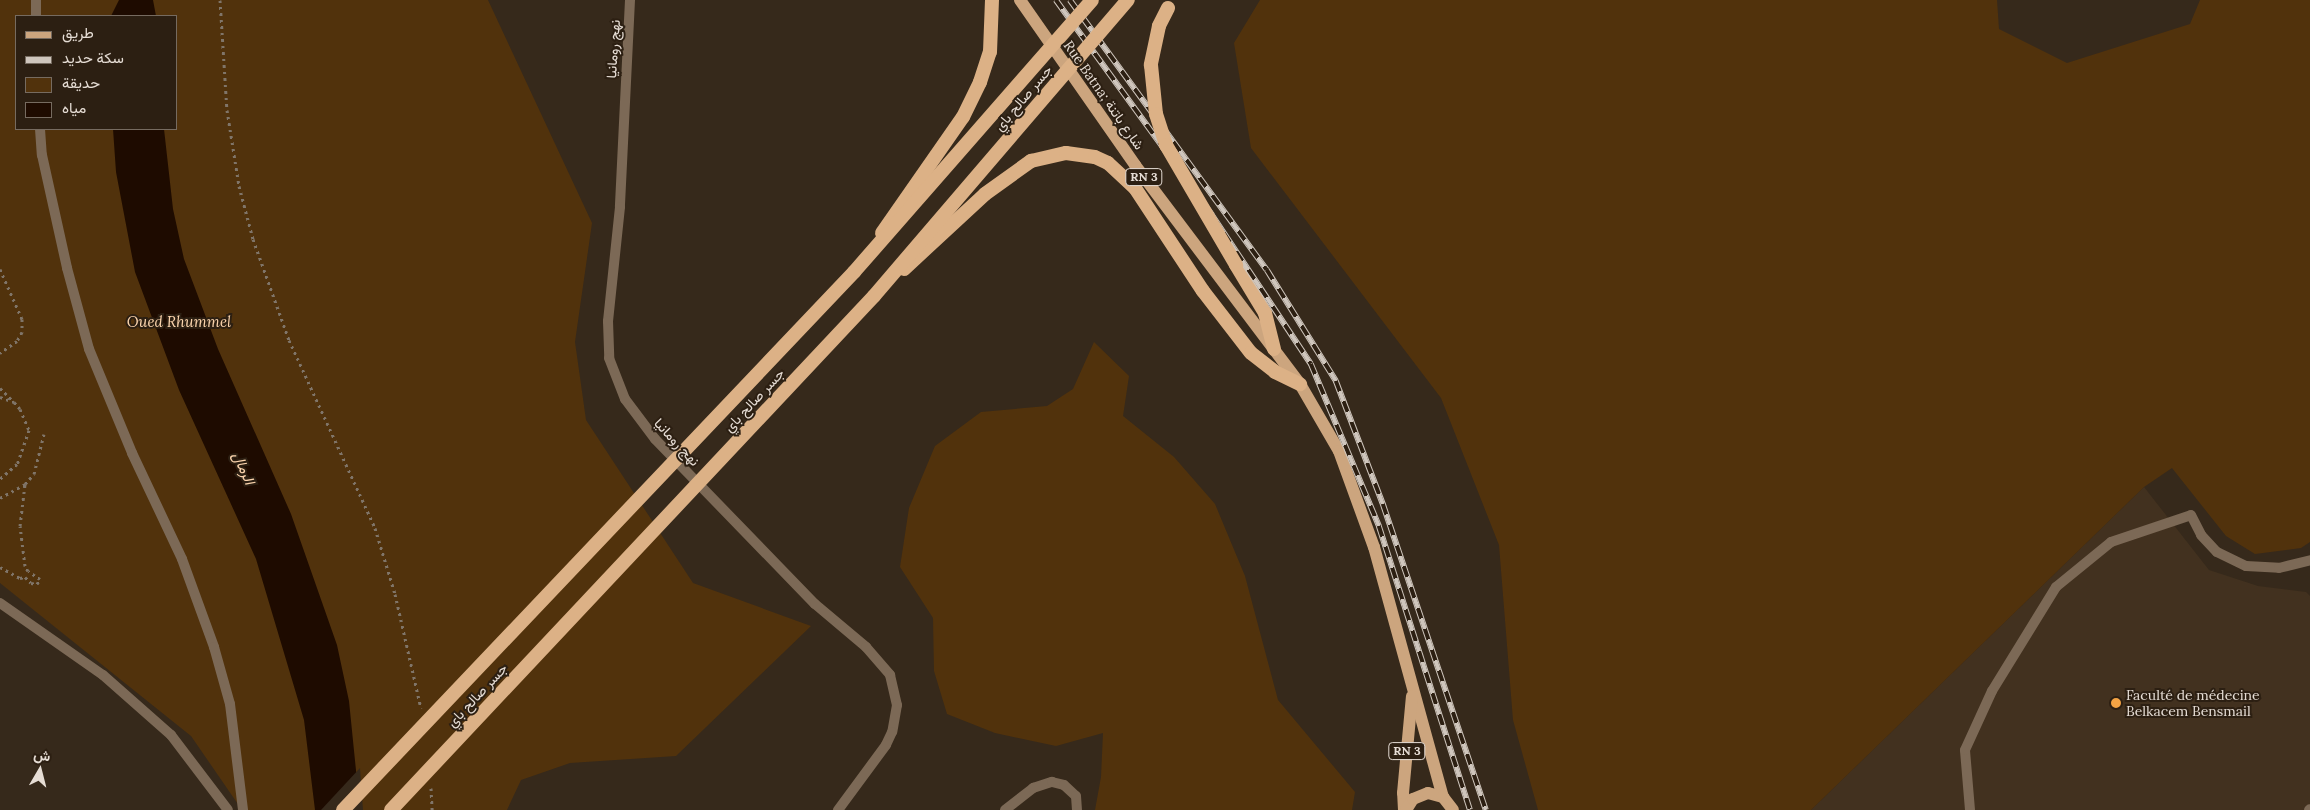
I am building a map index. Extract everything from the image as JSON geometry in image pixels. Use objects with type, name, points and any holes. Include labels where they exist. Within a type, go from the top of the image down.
[{"type":"highway","points":[[854,272],[963,117],[990,52],[992,0]]},
{"type":"highway","points":[[343,810],[854,272],[1092,0]]},
{"type":"highway","name":"جسر صالح باي","points":[[391,810],[874,296],[1128,0]]},
{"type":"highway","points":[[1169,4],[1159,26],[1151,65],[1156,114],[1166,145],[1268,318],[1274,349]]},
{"type":"highway","points":[[874,296],[1008,176],[1031,161],[1066,153],[1095,157],[1123,175],[1149,207],[1203,291],[1251,353],[1275,372],[1300,384]]},
{"type":"main road","name":"Rue Batna; شارع باتنة","points":[[1020,0],[1135,165],[1274,349]]},
{"type":"main road","name":"RN 3","points":[[1274,349],[1300,384],[1339,451],[1358,499],[1412,691],[1431,746],[1443,798]]},
{"type":"main road","name":"RN 3","points":[[1405,810],[1403,793],[1412,691]]},
{"type":"main road","points":[[1405,810],[1420,795],[1443,798],[1453,810]]},
{"type":"street","points":[[36,0],[36,15]]},
{"type":"street","name":"نهج رومانيا","points":[[630,0],[620,207],[608,321],[609,358],[625,399],[655,439],[815,604],[866,647],[890,675],[897,705],[892,732],[886,744],[838,810]]},
{"type":"street","points":[[40,130],[42,155],[63,249],[89,349],[132,453],[182,559],[214,647],[230,704],[243,810]]},
{"type":"street","points":[[1970,810],[1965,750],[1992,691],[2056,587],[2111,542],[2191,515],[2201,535],[2217,552],[2246,566],[2279,568],[2310,560]]},
{"type":"street","points":[[0,603],[103,675],[171,735],[228,810]]},
{"type":"street","points":[[1005,810],[1033,788],[1052,782],[1064,785],[1076,796],[1077,810]]},
{"type":"path","points":[[220,0],[227,110],[239,186],[253,240],[289,340],[375,528],[395,594],[422,710]]},
{"type":"path","points":[[0,269],[22,319],[22,332],[17,341],[0,353]]},
{"type":"path","points":[[0,388],[14,402],[27,420],[28,439],[17,464],[0,479]]},
{"type":"path","points":[[0,397],[14,402]]},
{"type":"path","points":[[0,498],[25,484],[34,474],[44,434]]},
{"type":"path","points":[[0,567],[20,578],[25,577],[31,583],[37,584],[40,579],[28,572],[25,566],[20,526],[25,484]]},
{"type":"path","points":[[431,785],[432,810]]},
{"type":"shaded area","name":"Faculté de médecine Belkacem Bensmail","points":[[2144,487],[2209,570],[2258,586],[2306,592],[2310,596],[2310,810],[1811,810]]},
{"type":"green space","points":[[0,0],[488,0],[592,223],[575,342],[586,420],[693,583],[811,626],[676,756],[570,763],[521,780],[507,810],[242,810],[191,736],[0,583]]},
{"type":"green space","points":[[1260,0],[1997,0],[1999,29],[2067,63],[2190,24],[2200,0],[2310,0],[2310,542],[2301,548],[2255,554],[2226,536],[2172,468],[2144,487],[1811,810],[1538,810],[1513,720],[1499,545],[1441,398],[1251,148],[1234,43]]},
{"type":"green space","points":[[1094,342],[1129,376],[1123,416],[1174,457],[1215,504],[1245,576],[1278,700],[1355,792],[1352,810],[1095,810],[1101,777],[1103,733],[1056,746],[995,733],[947,714],[934,671],[933,618],[900,567],[909,508],[935,446],[981,412],[1047,406],[1073,389]]},
{"type":"water","points":[[119,0],[153,0],[156,15],[112,15]]},
{"type":"water","name":"Oued Rhummel","points":[[113,130],[164,130],[173,209],[184,259],[218,349],[291,514],[337,645],[349,701],[360,810],[315,810],[304,720],[256,559],[179,390],[135,272],[116,172]]},
{"type":"pier","points":[[360,768],[363,810],[321,810]]},
{"type":"railway","points":[[1056,0],[1212,215],[1311,364],[1379,526],[1470,810]]},
{"type":"railway","points":[[1070,0],[1267,270],[1336,381],[1383,504],[1486,810]]},
{"type":"place","name":"Faculté de médecine Belkacem Bensmail","points":[[2116,703]]},
{"type":"water label","name":"الرمال","points":[[244,468]]}]
